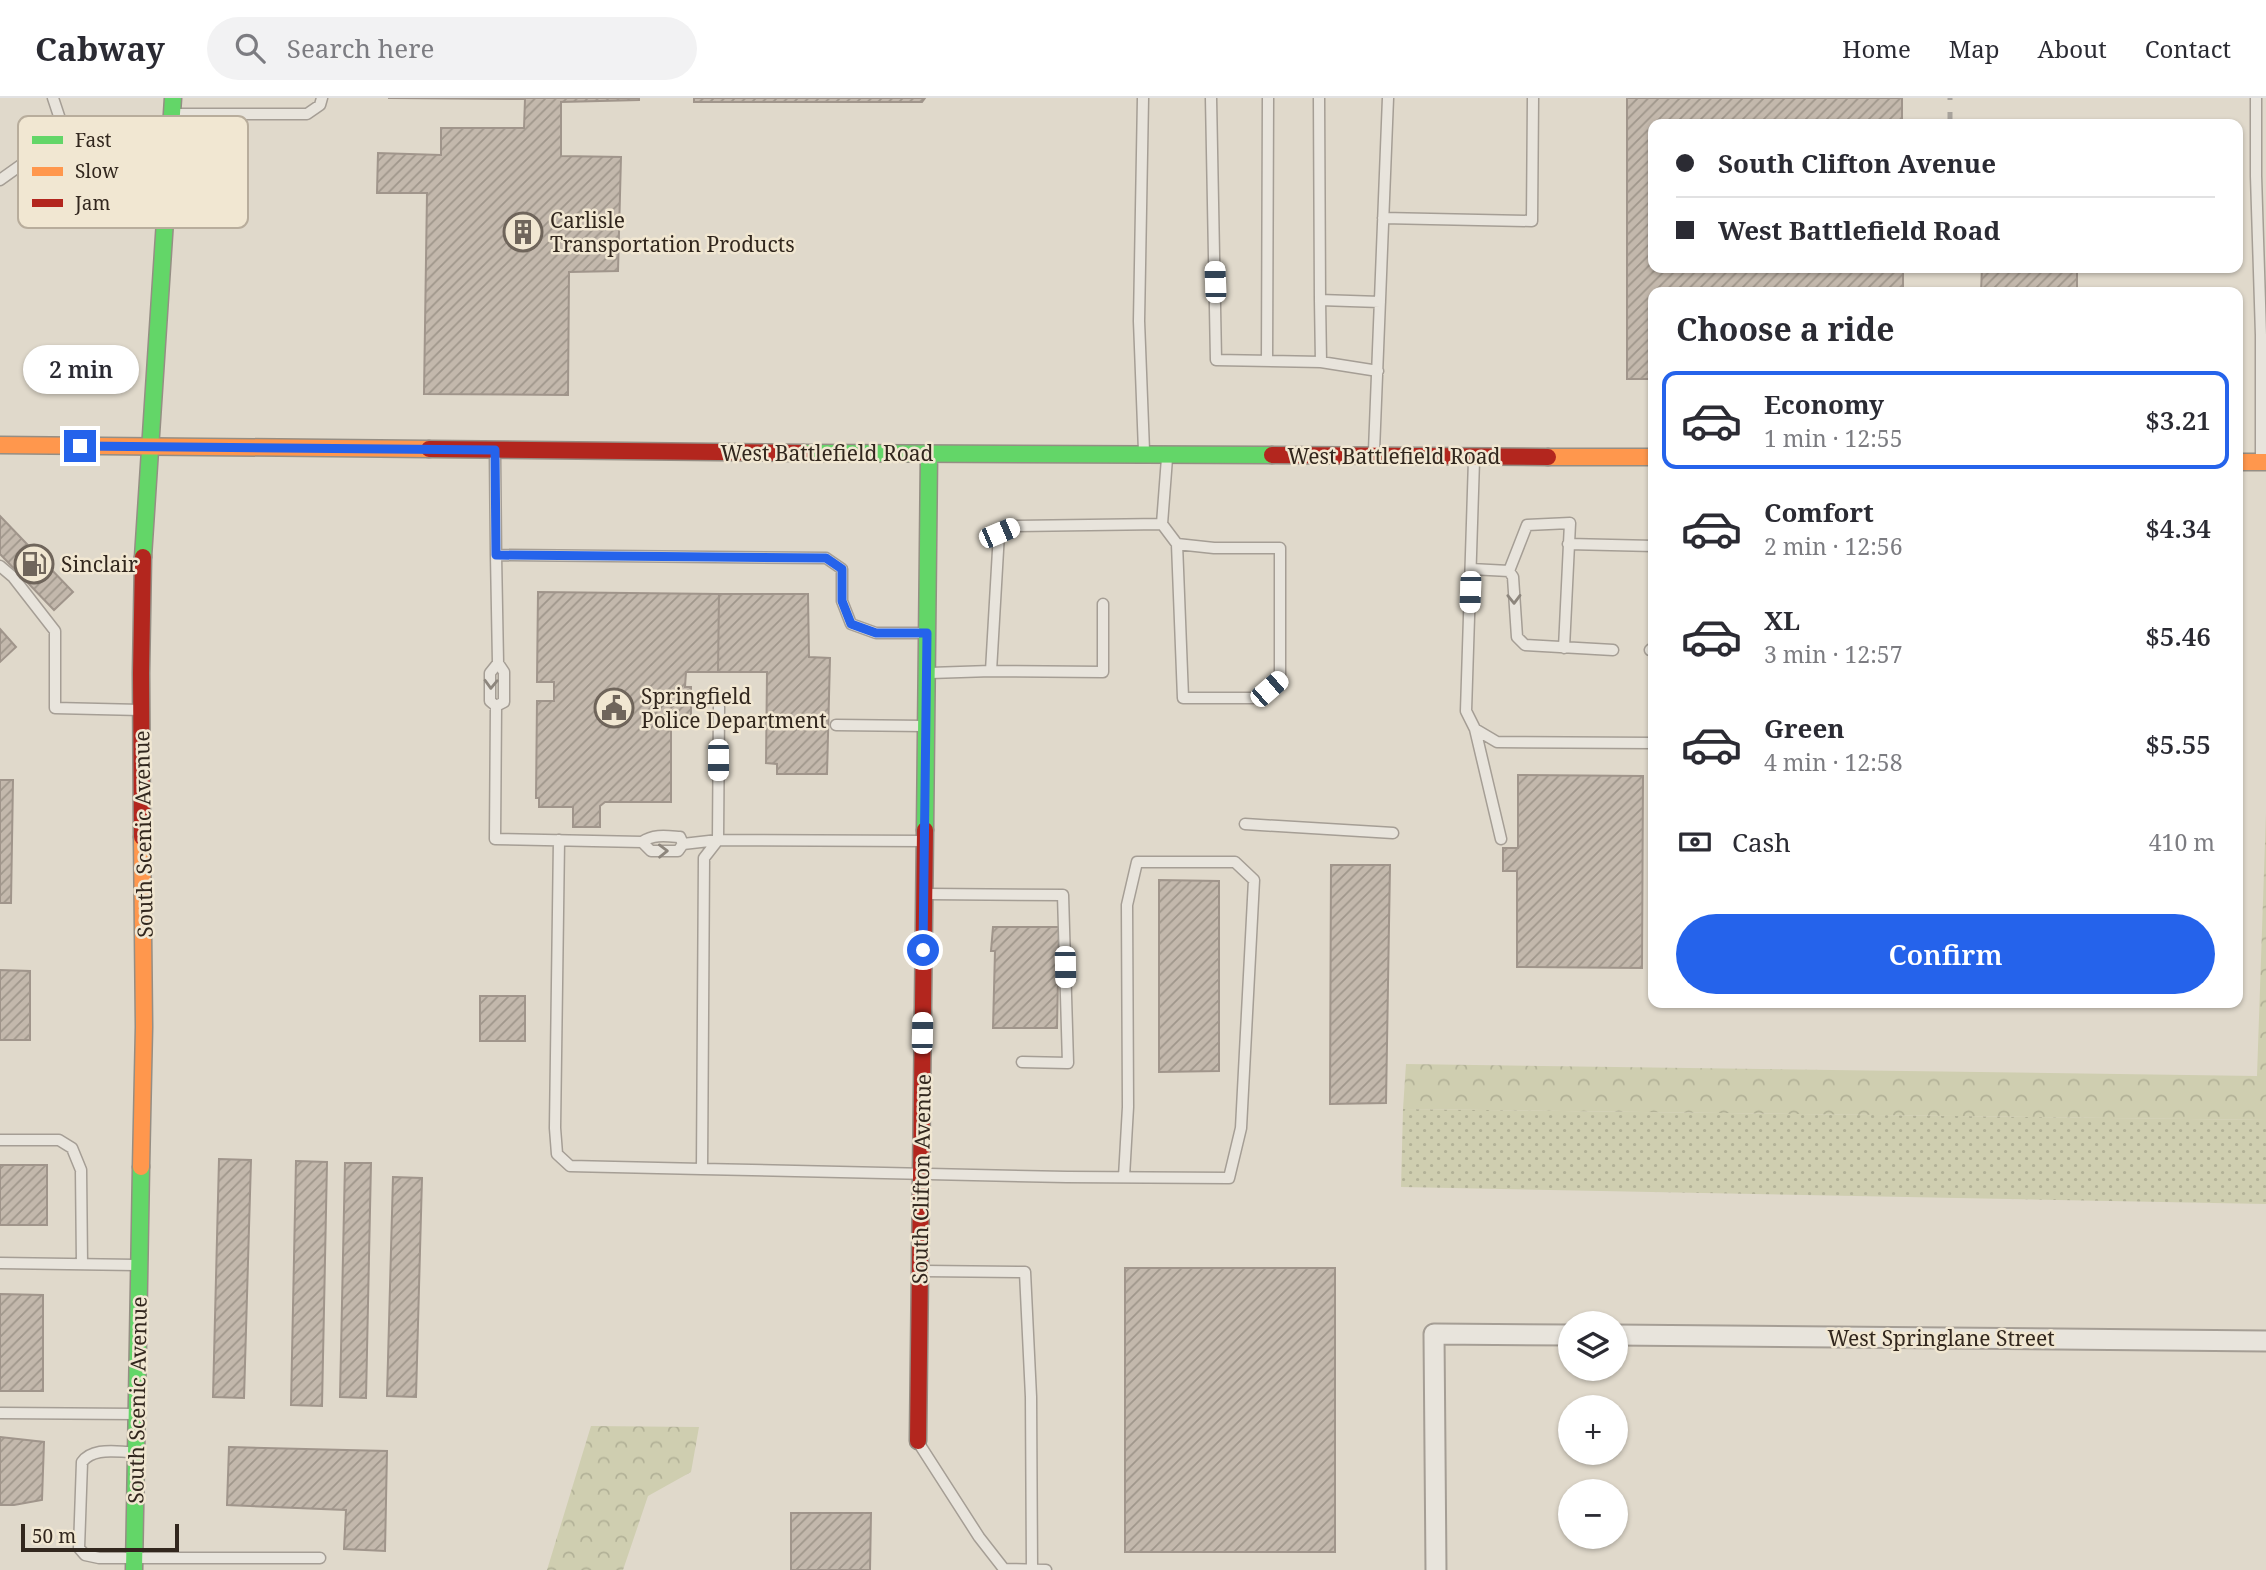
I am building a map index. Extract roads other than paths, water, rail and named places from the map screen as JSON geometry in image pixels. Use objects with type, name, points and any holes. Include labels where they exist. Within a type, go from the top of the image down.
[{"type":"main road","name":"South Scenic Avenue","points":[[134,1563],[144,1027],[144,532],[164,228]]},
{"type":"main road","name":"West Battlefield Road","points":[[0,444],[929,454],[1648,457]]},
{"type":"main road","name":"South Clifton Avenue","points":[[918,1441],[929,454]]},
{"type":"main road","points":[[2243,462],[2263,462]]},
{"type":"street","points":[[1436,1570],[1434,1334],[1558,1335]]},
{"type":"street","name":"West Springlane Street","points":[[1628,1335],[2266,1341]]},
{"type":"lane","points":[[53,98],[59,116]]},
{"type":"lane","points":[[144,116],[307,114],[320,105],[322,98]]},
{"type":"lane","points":[[1143,98],[1139,321],[1144,454]]},
{"type":"lane","points":[[1211,98],[1216,360],[1321,362],[1378,371]]},
{"type":"lane","points":[[1267,362],[1268,98]]},
{"type":"lane","points":[[1319,98],[1321,362]]},
{"type":"lane","points":[[1374,456],[1388,98]]},
{"type":"lane","points":[[1383,218],[1532,220],[1533,98]]},
{"type":"lane","points":[[2256,98],[2261,207],[2263,462]]},
{"type":"lane","points":[[0,180],[18,167]]},
{"type":"lane","points":[[1320,300],[1380,302]]},
{"type":"lane","points":[[495,450],[498,663],[504,672],[504,702],[496,706],[495,839],[642,842],[651,836],[680,836],[682,844],[678,851],[651,851],[642,842]]},
{"type":"lane","points":[[1167,454],[1162,524],[1177,544],[1183,698],[1259,698],[1280,680],[1280,548],[1214,548],[1177,544]]},
{"type":"lane","points":[[1474,456],[1466,711],[1475,729],[1501,839]]},
{"type":"lane","points":[[1508,571],[1527,525],[1570,523],[1564,648]]},
{"type":"lane","points":[[991,671],[999,533],[1015,526],[1162,524]]},
{"type":"lane","points":[[1568,544],[1648,546]]},
{"type":"lane","points":[[496,555],[826,558],[842,569],[842,601],[851,624],[876,633],[927,633]]},
{"type":"lane","points":[[0,566],[13,577],[55,631],[55,708],[142,710]]},
{"type":"lane","points":[[1471,569],[1508,571],[1513,577],[1517,638],[1525,645],[1613,650]]},
{"type":"lane","points":[[926,673],[1103,672],[1103,604]]},
{"type":"lane","points":[[702,1169],[704,858],[718,840],[719,707]]},
{"type":"lane","points":[[835,725],[926,726]]},
{"type":"lane","points":[[1475,729],[1497,741],[1648,743]]},
{"type":"lane","points":[[1245,824],[1394,833]]},
{"type":"lane","points":[[559,840],[555,1128],[557,1154],[570,1167],[1124,1177],[1229,1178],[1241,1128],[1254,880],[1235,862],[1137,862],[1127,905],[1128,1107],[1124,1177]]},
{"type":"lane","points":[[682,844],[718,840],[924,841]]},
{"type":"lane","points":[[924,894],[1063,895],[1068,1063],[1022,1062]]},
{"type":"lane","points":[[0,1140],[60,1140],[72,1148],[81,1170],[82,1264]]},
{"type":"lane","points":[[0,1263],[140,1265]]},
{"type":"lane","points":[[920,1270],[1025,1272],[1031,1397],[1032,1570]]},
{"type":"lane","points":[[0,1413],[137,1414]]},
{"type":"lane","points":[[918,1441],[979,1537],[1004,1569],[1046,1570]]},
{"type":"lane","points":[[136,1452],[95,1452],[87,1455],[82,1462],[79,1548],[85,1555],[134,1563],[320,1558]]},
{"type":"railway","points":[[1950,98],[1950,119]]},
{"type":"place","name":"Carlisle Transportation Products","points":[[523,232]]},
{"type":"place","name":"Sinclair","points":[[34,564]]},
{"type":"place","name":"Springfield Police Department","points":[[614,708]]}]
